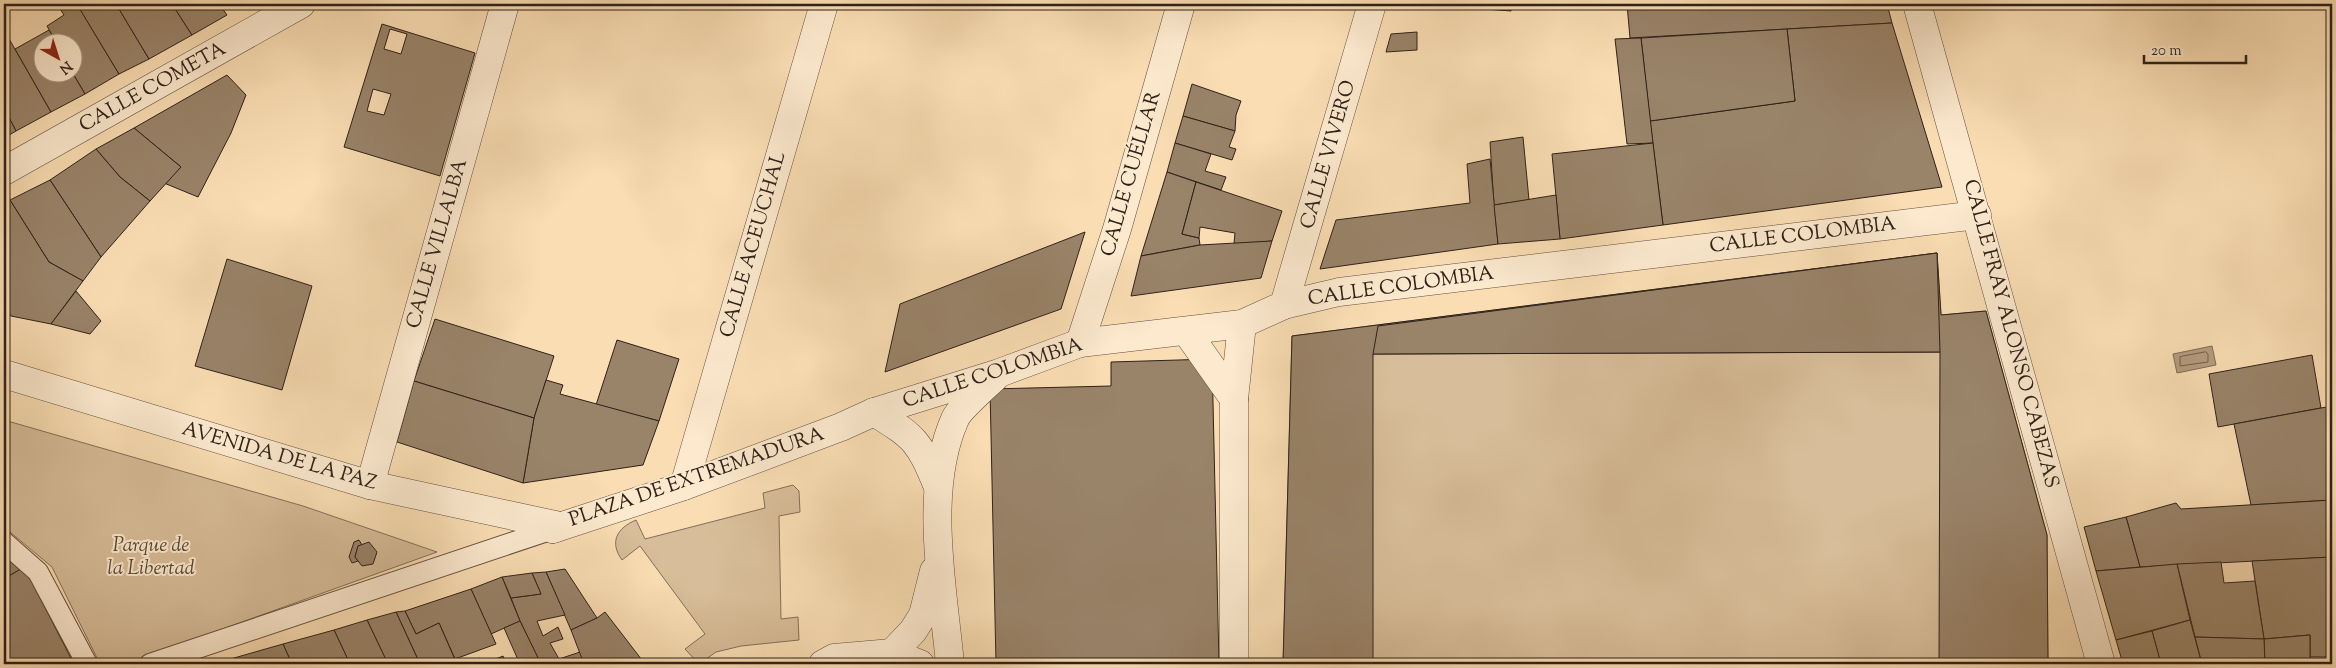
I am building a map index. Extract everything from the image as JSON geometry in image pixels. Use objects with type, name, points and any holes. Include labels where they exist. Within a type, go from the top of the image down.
[{"type":"street","name":"CALLE COMETA","points":[[4,172],[302,4]]},
{"type":"street","name":"CALLE VILLALBA","points":[[370,485],[505,4]]},
{"type":"street","name":"CALLE ACEUCHAL","points":[[684,486],[824,4]]},
{"type":"street","name":"CALLE CUÉLLAR","points":[[1080,343],[1117,229],[1181,4]]},
{"type":"street","name":"CALLE VIVERO","points":[[1284,305],[1372,4]]},
{"type":"street","name":"CALLE FRAY ALONSO CABEZAS","points":[[1918,4],[1978,214],[2101,664]]},
{"type":"street","name":"CALLE COLOMBIA","points":[[841,427],[874,412],[999,373],[1080,343],[1242,324],[1284,305],[1339,292],[1978,214]]},
{"type":"street","points":[[1234,664],[1234,399],[1242,324]]},
{"type":"street","points":[[1186,331],[1234,399]]},
{"type":"street","points":[[950,664],[940,550],[938,487],[944,454],[955,417],[999,373]]},
{"type":"street","name":"AVENIDA DE LA PAZ","points":[[4,374],[370,485],[555,525],[553,529]]},
{"type":"street","points":[[874,412],[909,434],[923,451],[938,487]]},
{"type":"street","name":"PLAZA DE EXTREMADURA","points":[[553,529],[684,486],[841,427]]},
{"type":"street","points":[[150,664],[553,529]]},
{"type":"street","points":[[4,542],[38,572],[87,664]]},
{"type":"street","points":[[892,652],[912,631],[923,615],[940,550]]},
{"type":"street","points":[[823,664],[834,658],[892,652],[920,664]]},
{"type":"green space","points":[[1937,253],[1941,315],[1986,311],[2047,535],[2048,664],[1283,664],[1292,336]]},
{"type":"green space","name":"Parque de la Libertad","points":[[4,420],[303,506],[437,552],[125,664],[100,664],[52,567],[4,527]]},
{"type":"green space","points":[[793,485],[799,491],[800,512],[779,516],[781,619],[798,617],[799,640],[741,646],[716,652],[699,664],[685,649],[705,634],[640,546],[622,560],[616,547],[617,536],[624,527],[636,520],[645,539],[765,508],[763,493]]},
{"type":"water","points":[[2212,346],[2216,365],[2177,373],[2173,354]]},
{"type":"building","points":[[57,4],[77,4],[119,74],[85,94],[78,82],[82,82],[82,32],[50,32],[47,26],[64,15]]},
{"type":"building","points":[[81,4],[116,4],[149,59],[119,74],[78,6]]},
{"type":"building","points":[[116,4],[172,4],[192,35],[149,59]]},
{"type":"building","points":[[172,4],[219,4],[227,15],[192,35]]},
{"type":"building","points":[[1420,4],[1512,4],[1511,11]]},
{"type":"building","points":[[1627,4],[1887,4],[1892,23],[1630,38]]},
{"type":"building","points":[[1892,23],[1942,187],[1663,225],[1650,121],[1795,101],[1787,29]]},
{"type":"building","points":[[382,24],[475,53],[440,176],[344,147]],"holes":[[[390,29],[407,34],[401,54],[384,49]],[[373,89],[391,94],[384,115],[367,111]]]},
{"type":"building","points":[[1787,29],[1795,101],[1650,121],[1641,38]]},
{"type":"building","points":[[4,30],[32,82],[34,82],[51,112],[16,131],[4,108]]},
{"type":"building","points":[[1417,32],[1417,50],[1386,52],[1391,34]]},
{"type":"building","points":[[1641,38],[1653,143],[1627,144],[1615,39]]},
{"type":"building","points":[[32,40],[32,79],[15,49]]},
{"type":"building","points":[[227,75],[246,95],[231,133],[198,197],[164,183],[181,167],[134,128]]},
{"type":"building","points":[[34,82],[78,82],[85,94],[51,112]]},
{"type":"building","points":[[1192,84],[1241,101],[1236,115],[1235,131],[1183,116]]},
{"type":"building","points":[[4,108],[16,131],[4,138]]},
{"type":"building","points":[[1183,116],[1235,131],[1229,147],[1236,149],[1232,160],[1175,143]]},
{"type":"building","points":[[134,128],[181,167],[150,201],[120,177],[96,149]]},
{"type":"building","points":[[1523,137],[1529,200],[1494,205],[1490,142]]},
{"type":"building","points":[[1175,143],[1211,154],[1205,171],[1226,177],[1221,190],[1167,172]]},
{"type":"building","points":[[1653,143],[1663,225],[1560,239],[1552,154]]},
{"type":"building","points":[[96,149],[120,177],[150,201],[101,257],[50,180]]},
{"type":"building","points":[[1490,159],[1498,244],[1320,269],[1336,220],[1470,203],[1467,164]]},
{"type":"building","points":[[1167,172],[1196,182],[1182,234],[1199,238],[1200,245],[1141,256]]},
{"type":"building","points":[[50,180],[101,257],[83,281],[49,262],[10,200]]},
{"type":"building","points":[[1196,182],[1282,211],[1272,241],[1234,244],[1235,233],[1200,227],[1199,238],[1182,234]]},
{"type":"building","points":[[1556,195],[1560,239],[1498,244],[1494,205]]},
{"type":"building","points":[[10,200],[49,262],[83,281],[51,324],[11,316],[4,304],[4,203]]},
{"type":"building","points":[[1085,232],[1061,309],[885,372],[900,304]]},
{"type":"building","points":[[1272,241],[1261,278],[1131,296],[1141,256],[1200,245]]},
{"type":"building","points":[[1937,253],[1941,315],[1986,311],[2047,535],[2048,664],[1939,664],[1940,352],[1373,354],[1373,664],[1283,664],[1292,336]]},
{"type":"building","points":[[1937,253],[1940,352],[1373,354],[1378,326]]},
{"type":"building","points":[[227,259],[312,286],[282,390],[195,366]]},
{"type":"building","points":[[76,291],[101,321],[90,334],[51,324]]},
{"type":"building","points":[[435,319],[554,356],[534,418],[414,381]]},
{"type":"building","points":[[617,340],[679,359],[659,421],[596,405]]},
{"type":"building","points":[[2312,355],[2321,408],[2218,427],[2209,374]]},
{"type":"building","points":[[1212,359],[1219,664],[996,664],[990,389],[1111,386],[1111,362]]},
{"type":"building","points":[[546,380],[563,385],[560,394],[659,421],[643,465],[523,483],[534,418]]},
{"type":"building","points":[[414,381],[534,418],[523,483],[397,442]]},
{"type":"building","points":[[2332,406],[2332,500],[2251,505],[2234,424]]},
{"type":"building","points":[[2332,500],[2332,557],[2140,567],[2126,517],[2176,503],[2181,509]]},
{"type":"building","points":[[2126,517],[2140,567],[2096,571],[2084,527]]},
{"type":"building","points":[[359,540],[362,545],[358,546],[355,557],[358,561],[352,563],[349,557],[354,542]]},
{"type":"building","points":[[369,542],[377,552],[373,564],[362,566],[355,557],[358,546]]},
{"type":"building","points":[[4,553],[24,567],[4,579]]},
{"type":"building","points":[[2332,557],[2332,657],[2310,657],[2310,635],[2264,639],[2252,561]]},
{"type":"building","points":[[2221,562],[2224,583],[2255,581],[2264,639],[2195,637],[2177,564]]},
{"type":"building","points":[[2177,564],[2190,620],[2116,640],[2096,571]]},
{"type":"building","points":[[24,567],[72,660],[63,664],[4,664],[4,579]]},
{"type":"building","points":[[565,569],[597,618],[571,630],[546,572]]},
{"type":"building","points":[[546,572],[565,615],[537,621],[543,636],[558,627],[563,639],[550,643],[559,659],[580,652],[584,664],[541,664],[520,621],[511,598],[541,594],[532,573]]},
{"type":"building","points":[[532,573],[541,594],[511,598],[502,577]]},
{"type":"building","points":[[502,577],[520,621],[491,634],[471,589]]},
{"type":"building","points":[[471,589],[496,644],[455,659],[439,623],[416,634],[405,611]]},
{"type":"building","points":[[405,611],[416,634],[439,623],[457,664],[420,664],[396,612]]},
{"type":"building","points":[[396,612],[420,664],[388,664],[367,620]]},
{"type":"building","points":[[605,612],[645,664],[584,664],[571,630],[597,618]]},
{"type":"building","points":[[367,620],[388,664],[350,664],[334,630]]},
{"type":"building","points":[[2190,620],[2202,664],[2161,664],[2152,631]]},
{"type":"building","points":[[520,621],[541,664],[513,664],[519,662],[504,628]]},
{"type":"building","points":[[334,630],[350,664],[292,664],[283,644]]},
{"type":"building","points":[[2152,631],[2161,664],[2123,664],[2116,640]]},
{"type":"building","points":[[2310,635],[2310,664],[2265,664],[2264,639]]},
{"type":"building","points":[[2195,637],[2264,639],[2265,664],[2202,664]]},
{"type":"building","points":[[283,644],[292,664],[237,664],[234,658]]},
{"type":"building","points":[[503,656],[507,664],[484,664]]},
{"type":"building","points":[[234,658],[237,664],[218,664]]},
{"type":"building","points":[[480,658],[484,664],[467,664]]}]
